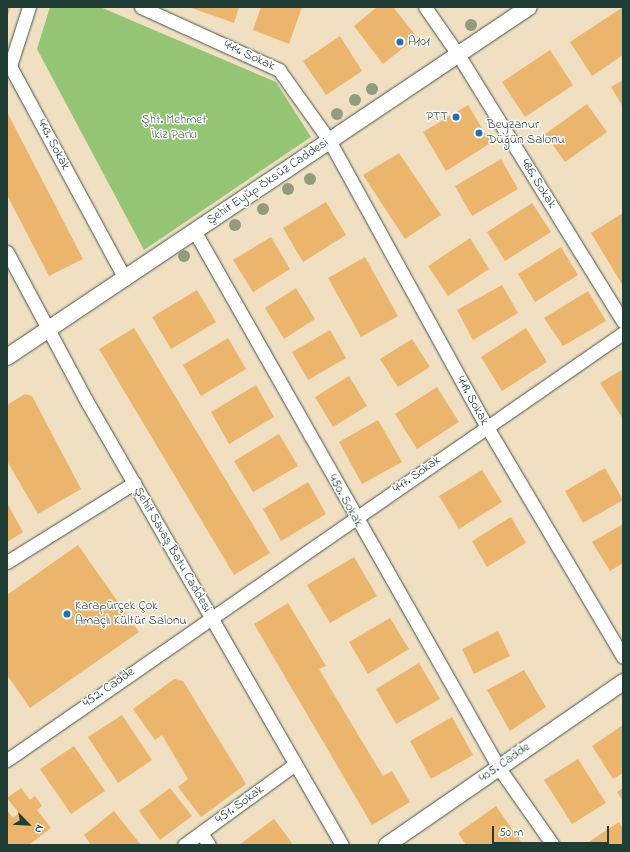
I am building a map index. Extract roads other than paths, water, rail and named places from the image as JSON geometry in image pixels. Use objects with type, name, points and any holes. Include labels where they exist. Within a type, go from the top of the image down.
[{"type":"street","name":"443. Sokak","points":[[30,7],[10,66],[125,278]]},
{"type":"street","name":"444. Sokak","points":[[143,7],[279,70],[329,140]]},
{"type":"street","name":"486. Sokak","points":[[425,7],[459,56],[623,322]]},
{"type":"street","name":"Şehit Eyüp Öksüz Caddesi","points":[[7,357],[195,232],[329,140],[459,56],[529,7]]},
{"type":"street","name":"449. Sokak","points":[[329,140],[487,427],[623,657]]},
{"type":"street","name":"450. Sokak","points":[[195,232],[355,518],[499,768],[553,845]]},
{"type":"street","name":"Şehit Savaş Batu Caddesi","points":[[7,252],[134,483],[342,845]]},
{"type":"street","name":"447. Sokak","points":[[211,617],[623,333]]},
{"type":"street","points":[[7,562],[134,483]]},
{"type":"street","name":"452. Cadde","points":[[7,760],[211,617]]},
{"type":"street","name":"405. Cadde","points":[[387,845],[623,682]]},
{"type":"street","name":"451. Sokak","points":[[184,845],[295,764]]},
{"type":"street","points":[[201,833],[209,845]]},
{"type":"place","name":"A101","points":[[400,42]]},
{"type":"place","name":"PTT","points":[[456,117]]},
{"type":"place","name":"Beyzanur Düğün Salonu","points":[[479,133]]},
{"type":"place","name":"Karapürçek Çok Amaçlı Kültür Salonu","points":[[67,614]]},
{"type":"park label","name":"Şht. Mehmet İkiz Parkı","points":[[174,128]]}]
